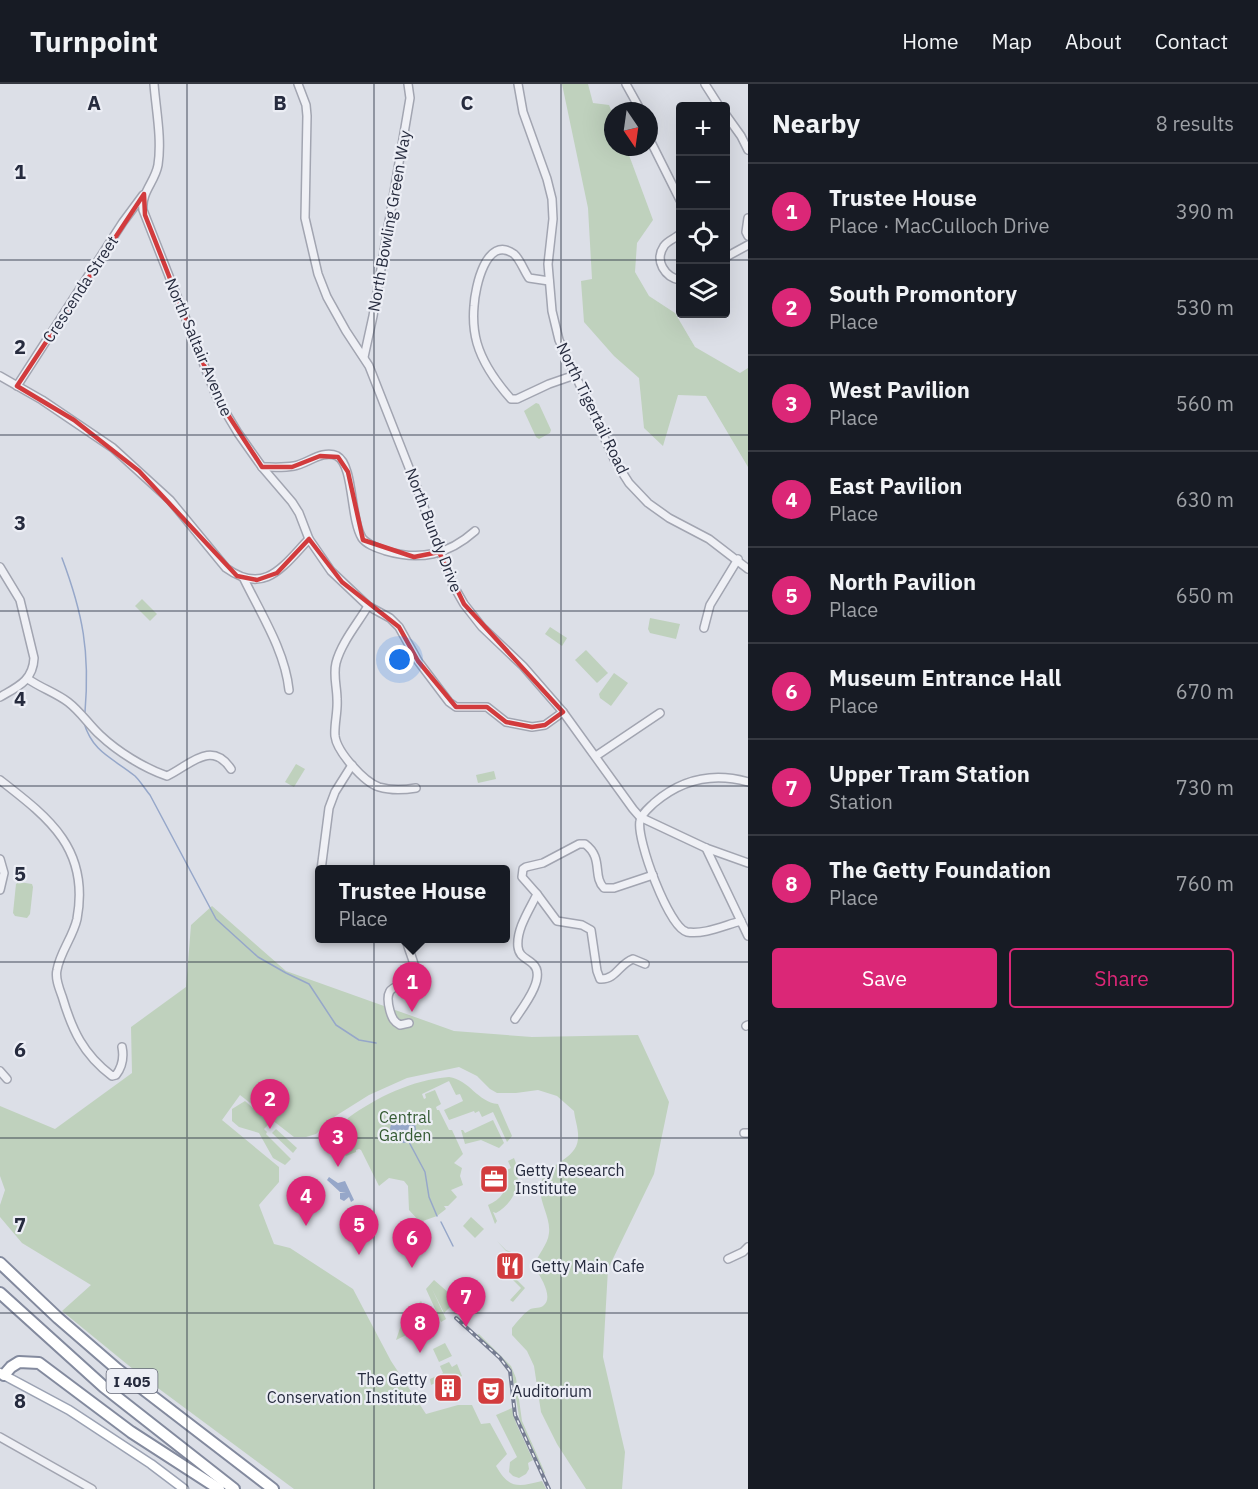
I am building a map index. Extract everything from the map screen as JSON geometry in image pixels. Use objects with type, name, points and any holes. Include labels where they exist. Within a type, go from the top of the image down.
[{"type":"highway","name":"I 405","points":[[0,1263],[102,1357],[273,1489]]},
{"type":"highway","points":[[0,1271],[93,1357],[262,1489]]},
{"type":"highway","name":"I 405","points":[[0,1293],[104,1388],[234,1489]]},
{"type":"highway","points":[[1,1377],[19,1362],[39,1363],[130,1432],[219,1489]]},
{"type":"main road","points":[[1,1377],[69,1410],[152,1464],[184,1489]]},
{"type":"street","points":[[144,194],[154,178],[158,160],[154,84]]},
{"type":"street","name":"North Bundy Drive","points":[[298,84],[306,105],[307,116],[305,218],[318,274],[341,322],[369,366],[417,488],[439,552],[464,604],[482,627],[523,666],[563,712],[640,817],[706,848],[748,863]]},
{"type":"street","name":"North Bowling Green Way","points":[[364,357],[408,110],[408,84]]},
{"type":"street","name":"North Tigertail Road","points":[[518,84],[523,112],[552,199],[553,219],[548,264],[552,312],[559,340],[615,460],[629,483],[648,503],[669,518],[709,539],[738,559],[748,569]]},
{"type":"street","points":[[626,84],[636,102]]},
{"type":"street","points":[[705,84],[716,102]]},
{"type":"street","points":[[730,121],[748,150]]},
{"type":"street","points":[[658,155],[676,190]]},
{"type":"street","name":"Crescenda Street","points":[[17,386],[123,222],[144,194]]},
{"type":"street","name":"North Saltair Avenue","points":[[144,194],[145,215],[217,398],[262,467],[292,502],[309,539],[331,570],[368,606],[390,618],[399,627],[418,661],[449,702],[456,707],[487,707],[506,722],[532,727],[544,725],[563,712]]},
{"type":"street","points":[[748,218],[746,232],[748,236]]},
{"type":"street","points":[[676,237],[665,244],[660,256],[662,269],[669,277],[676,279]]},
{"type":"street","points":[[730,255],[748,245]]},
{"type":"street","points":[[549,281],[529,278],[516,256],[508,251],[498,250],[490,255],[480,274],[473,307],[477,343],[494,380],[511,399],[517,399],[575,375]]},
{"type":"street","points":[[0,376],[74,420],[113,448],[189,521],[226,568],[244,579],[257,580],[277,573],[309,539]]},
{"type":"street","points":[[262,467],[292,467],[330,454],[338,457],[345,463],[348,472],[354,512],[363,540],[375,547],[400,555],[426,556],[439,552],[456,546],[475,531]]},
{"type":"street","points":[[704,628],[710,605],[738,559]]},
{"type":"street","points":[[0,567],[20,600],[34,658],[34,667],[28,679],[19,687],[0,697]]},
{"type":"street","points":[[244,579],[275,643],[288,678],[289,690]]},
{"type":"street","points":[[368,606],[336,661],[334,673],[338,710],[335,736],[342,753],[367,780],[378,787],[402,790],[416,788]]},
{"type":"street","points":[[28,679],[65,700],[82,713],[100,735],[127,755],[160,774],[167,776],[200,757],[210,755],[225,760],[231,769]]},
{"type":"street","points":[[596,756],[660,713]]},
{"type":"street","points":[[322,865],[331,800],[352,765]]},
{"type":"street","points":[[741,921],[696,932],[679,929],[653,875],[639,826],[640,817],[668,792],[684,783],[703,778],[720,777],[748,782]]},
{"type":"street","points":[[0,780],[41,812],[55,827],[69,848],[75,866],[79,899],[77,918],[73,933],[56,971],[75,1035],[96,1062],[112,1076],[116,1075],[120,1068],[124,1055],[122,1047]]},
{"type":"street","points":[[645,964],[633,959],[610,978],[600,979],[591,930],[582,925],[557,921],[532,885],[524,880],[522,873],[526,867],[543,863],[579,844],[585,844],[595,857],[598,865],[598,879],[604,888],[614,888],[653,875]]},
{"type":"street","points":[[706,848],[748,936]]},
{"type":"street","points":[[0,859],[4,873],[0,890]]},
{"type":"street","points":[[515,1019],[538,975],[536,968],[520,955],[518,948],[521,928],[537,894]]},
{"type":"street","points":[[407,943],[415,973],[407,981],[394,986],[387,996],[394,1021],[400,1025],[410,1023]]},
{"type":"street","points":[[0,1071],[7,1079]]},
{"type":"street","points":[[728,1259],[744,1252],[748,1247]]},
{"type":"street","points":[[0,1437],[92,1489]]},
{"type":"highlighted area","points":[[144,194],[145,215],[217,398],[262,467],[292,467],[320,456],[338,457],[348,472],[363,540],[414,557],[439,552],[464,604],[563,712],[545,725],[532,727],[506,722],[487,707],[456,707],[418,661],[399,627],[342,582],[309,539],[277,573],[257,580],[237,576],[139,471],[74,420],[17,386]]},
{"type":"green space","points":[[562,84],[588,84],[593,103],[604,104],[604,156],[629,156],[653,220],[637,243],[635,272],[649,296],[675,313],[695,347],[740,373],[748,368],[748,467],[706,396],[678,395],[663,446],[644,428],[639,378],[614,356],[584,322],[581,281],[592,279],[588,208]]},
{"type":"green space","points":[[536,403],[539,404],[551,430],[539,439],[524,411]]},
{"type":"green space","points":[[142,599],[157,614],[150,621],[135,606]]},
{"type":"green space","points":[[650,618],[680,624],[676,639],[650,633],[648,629]]},
{"type":"green space","points":[[550,627],[567,638],[562,646],[545,634]]},
{"type":"green space","points":[[586,650],[608,673],[597,683],[575,660]]},
{"type":"green space","points":[[614,673],[628,683],[611,706],[600,698],[599,694]]},
{"type":"green space","points":[[296,764],[305,769],[294,787],[285,782]]},
{"type":"green space","points":[[494,771],[496,779],[478,783],[476,775]]},
{"type":"green space","points":[[19,882],[32,884],[33,887],[30,914],[27,918],[15,916],[13,913],[16,884]]},
{"type":"green space","points":[[212,906],[286,971],[454,1031],[532,1037],[638,1035],[669,1102],[654,1174],[608,1269],[603,1357],[625,1452],[622,1489],[586,1489],[557,1444],[541,1412],[534,1366],[527,1351],[512,1335],[512,1328],[524,1314],[531,1309],[543,1306],[546,1302],[545,1286],[534,1266],[547,1242],[549,1233],[541,1196],[541,1183],[549,1171],[572,1152],[578,1139],[574,1111],[557,1096],[538,1090],[497,1093],[477,1076],[459,1067],[407,1078],[369,1095],[334,1117],[316,1134],[306,1137],[294,1137],[240,1095],[222,1120],[279,1167],[279,1182],[259,1205],[274,1244],[290,1248],[353,1289],[391,1361],[426,1414],[458,1405],[472,1405],[481,1424],[490,1423],[507,1454],[496,1466],[505,1479],[520,1485],[542,1481],[546,1489],[294,1489],[139,1374],[62,1311],[91,1285],[22,1243],[0,1217],[0,1205],[5,1190],[0,1176],[0,1106],[55,1129],[132,1073],[131,1027],[186,987],[191,925]]},
{"type":"green space","name":"Central Garden","points":[[449,1077],[463,1082],[484,1099],[498,1104],[512,1136],[507,1142],[493,1112],[482,1117],[479,1111],[475,1113],[474,1111],[449,1120],[444,1110],[463,1101],[460,1094],[456,1095],[449,1081],[422,1094],[424,1099],[425,1094],[435,1090],[441,1104],[436,1107],[437,1110],[449,1130],[452,1130],[463,1154],[454,1163],[462,1168],[460,1176],[463,1185],[451,1190],[457,1197],[448,1206],[444,1206],[446,1209],[437,1216],[420,1222],[409,1210],[408,1186],[404,1181],[389,1178],[379,1186],[361,1150],[356,1150],[346,1156],[340,1147],[336,1151],[328,1144],[325,1147],[321,1143],[346,1123],[348,1118],[371,1103],[408,1086]]},
{"type":"green space","points":[[245,1101],[270,1123],[264,1129],[266,1134],[291,1159],[285,1165],[273,1158],[259,1133],[239,1127],[232,1121],[232,1109]]},
{"type":"green space","points":[[493,1120],[504,1143],[499,1148],[481,1140],[465,1144],[461,1130],[465,1133]]},
{"type":"green space","points":[[276,1129],[297,1148],[293,1153],[272,1133]]},
{"type":"green space","points":[[514,1158],[518,1174],[516,1189],[509,1203],[496,1213],[493,1212],[497,1221],[495,1224],[488,1205],[498,1199],[504,1191],[508,1176],[507,1170],[511,1168],[508,1161]]},
{"type":"green space","points":[[471,1217],[484,1229],[475,1238],[463,1226]]},
{"type":"green space","points":[[497,1241],[506,1250],[517,1254],[522,1264],[521,1273],[516,1279],[525,1288],[513,1302],[510,1300],[521,1288],[513,1280],[520,1272],[521,1264],[518,1257],[506,1251]]},
{"type":"green space","points":[[434,1280],[457,1300],[444,1313],[432,1289],[446,1319],[441,1322],[426,1289]]},
{"type":"green space","points":[[421,1301],[430,1320],[420,1325],[421,1328],[396,1340],[403,1319]]},
{"type":"green space","points":[[479,1334],[511,1366],[516,1378],[522,1421],[544,1474],[520,1422],[511,1369],[477,1335]]},
{"type":"green space","points":[[445,1343],[452,1356],[439,1362],[433,1349]]},
{"type":"green space","points":[[449,1362],[452,1367],[457,1364],[462,1376],[457,1378],[454,1374],[431,1385],[430,1379],[443,1373],[440,1366]]},
{"type":"green space","points":[[512,1408],[516,1423],[533,1460],[528,1463],[529,1469],[526,1474],[519,1478],[509,1472],[510,1462],[517,1457],[496,1415]]},
{"type":"water","points":[[403,1117],[412,1121],[416,1130],[412,1139],[403,1143],[394,1139],[390,1130],[394,1121]]},
{"type":"water","points":[[329,1177],[338,1183],[345,1181],[354,1200],[351,1202],[349,1197],[344,1201],[340,1199],[340,1193],[346,1192],[340,1192],[327,1180]]},
{"type":"waterway","points":[[62,558],[75,597],[83,634],[86,670],[85,712]]},
{"type":"waterway","points":[[84,723],[98,748],[135,776],[150,795],[216,919],[258,957],[309,984],[336,1025],[359,1040],[376,1043]]},
{"type":"waterway","points":[[409,1142],[425,1172],[429,1197],[437,1216]]},
{"type":"waterway","points":[[441,1222],[453,1246]]},
{"type":"railway","points":[[456,1318],[500,1358],[510,1371],[515,1415],[549,1489]]},
{"type":"place","name":"Trustee House","points":[[412,1012]]},
{"type":"place","name":"South Promontory","points":[[270,1129]]},
{"type":"place","name":"West Pavilion","points":[[338,1167]]},
{"type":"place","name":"Getty Research Institute","points":[[494,1179]]},
{"type":"place","name":"East Pavilion","points":[[306,1226]]},
{"type":"place","name":"North Pavilion","points":[[359,1255]]},
{"type":"place","name":"Getty Main Cafe","points":[[510,1266]]},
{"type":"place","name":"Museum Entrance Hall","points":[[412,1268]]},
{"type":"place","name":"Upper Tram Station","points":[[466,1327]]},
{"type":"place","name":"The Getty Foundation","points":[[420,1353]]},
{"type":"place","name":"The Getty Conservation Institute","points":[[448,1388]]},
{"type":"place","name":"Auditorium","points":[[491,1391]]}]
